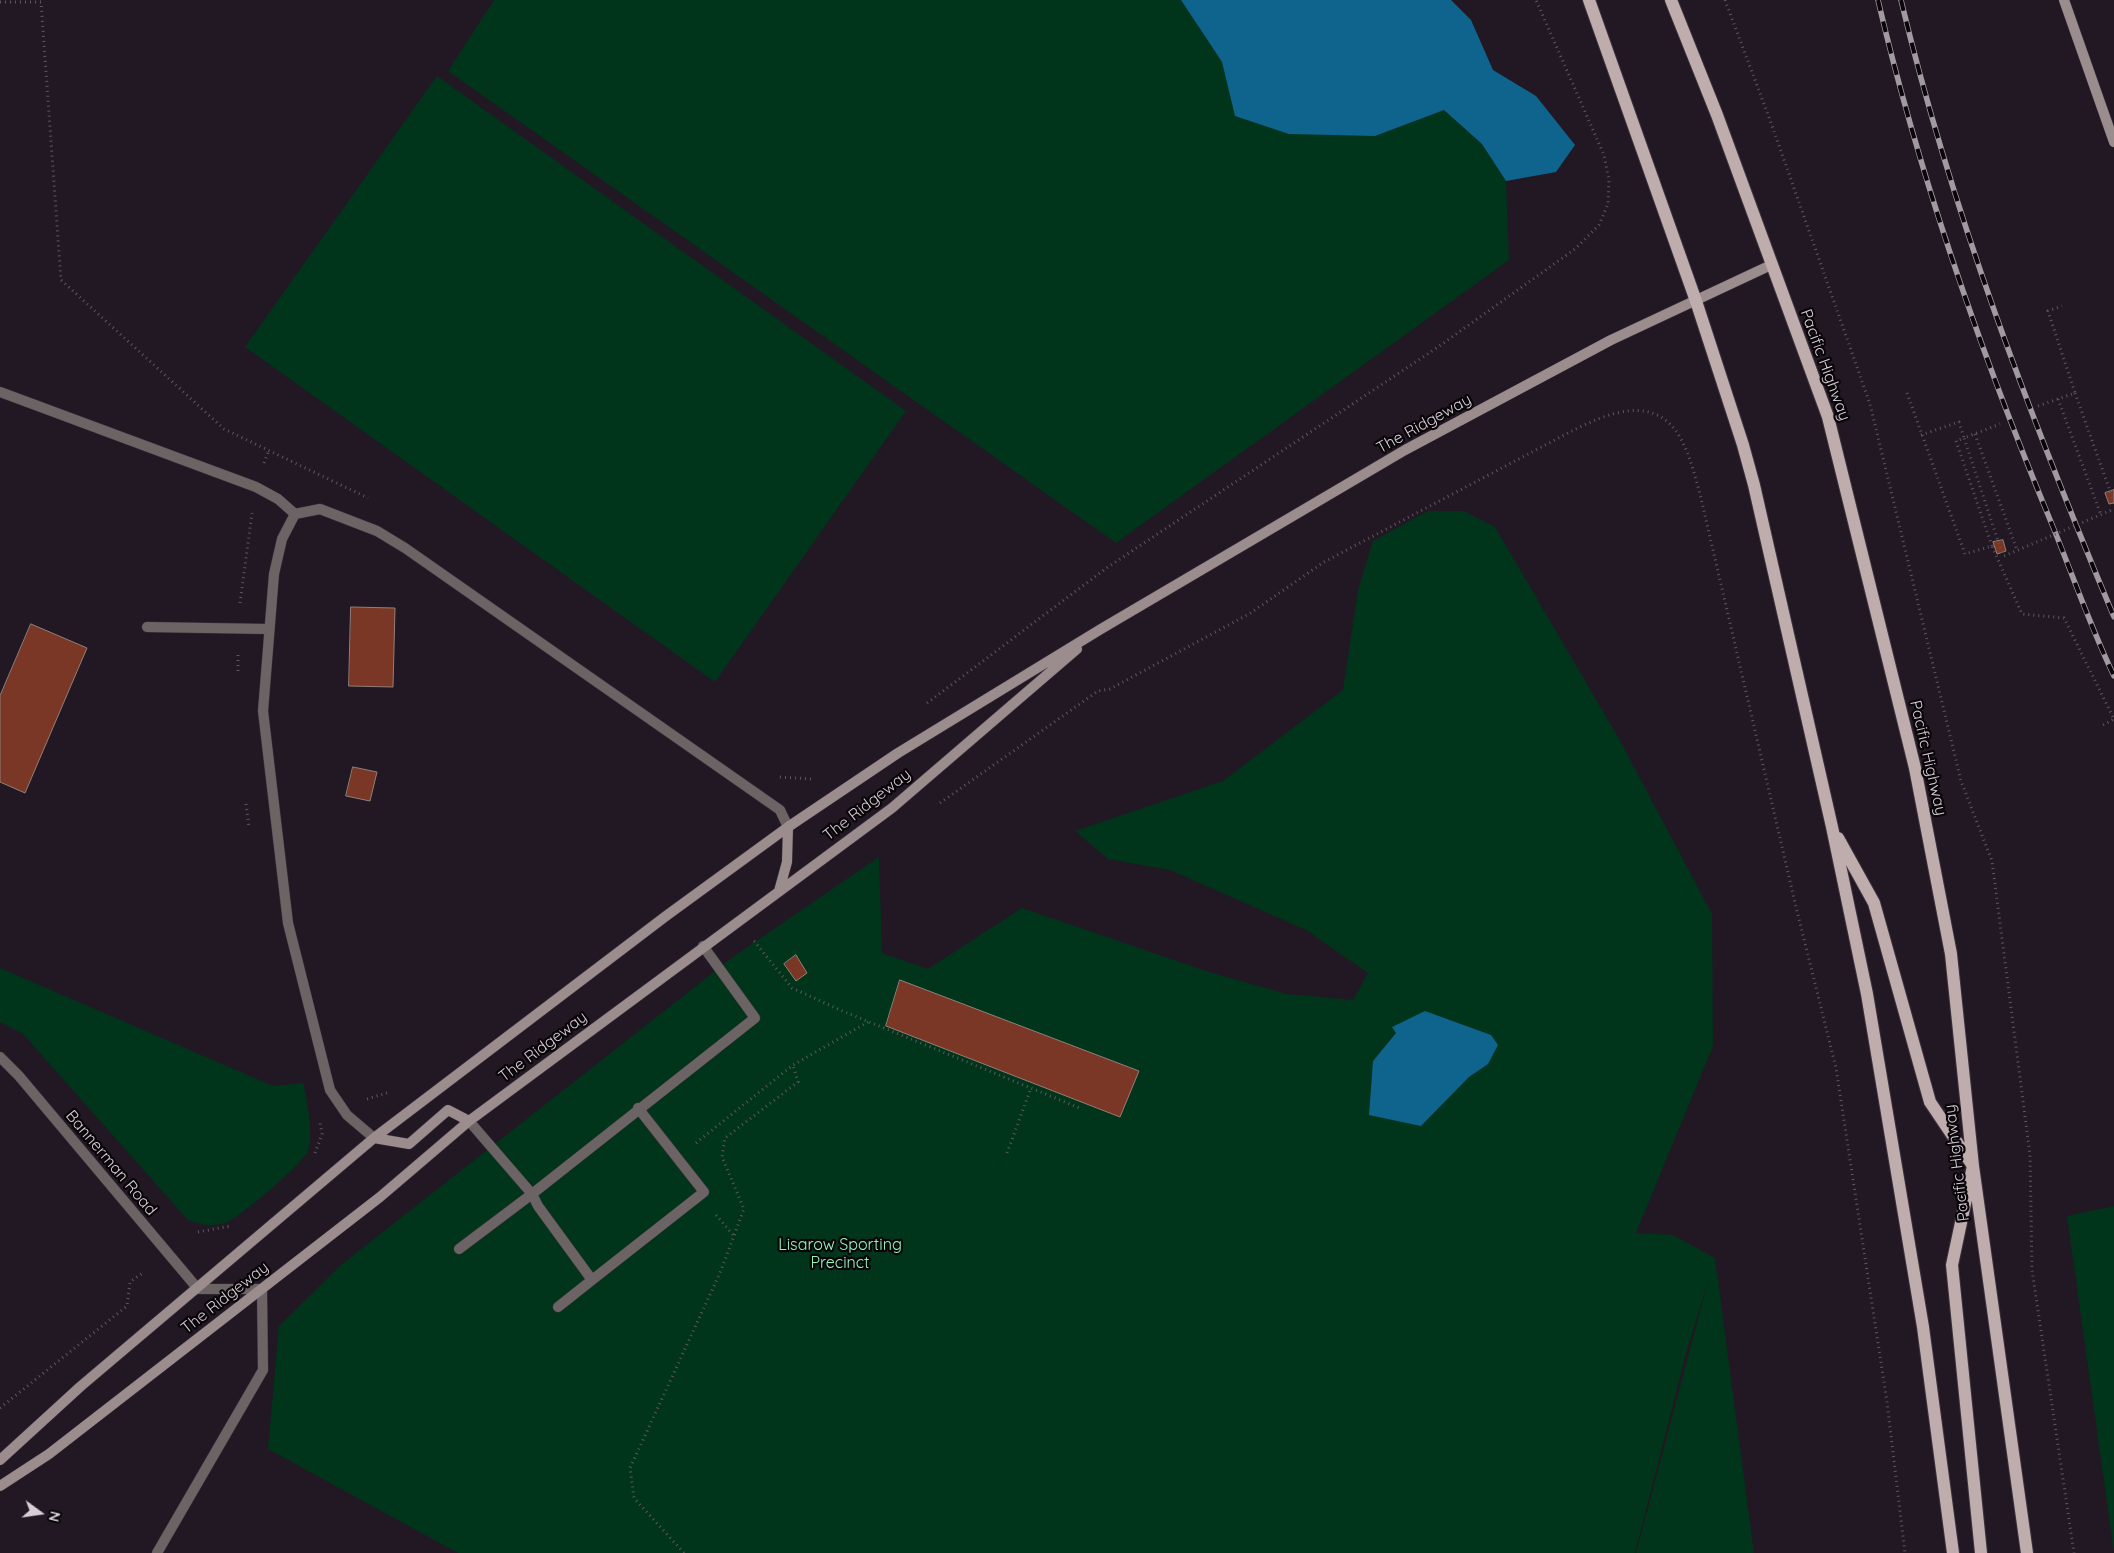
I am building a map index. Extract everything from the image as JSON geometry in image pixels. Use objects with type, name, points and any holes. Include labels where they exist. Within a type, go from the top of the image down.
[{"type":"main road","points":[[1589,0],[1696,301],[1752,477],[1832,827],[1867,994],[1920,1308],[1953,1553]]},
{"type":"main road","name":"Pacific Highway","points":[[1671,0],[1717,115],[1828,417],[1915,768],[1951,954],[1973,1166],[2027,1553]]},
{"type":"main road","points":[[1832,827],[1874,903],[1930,1102],[1973,1166],[1952,1265],[1981,1553]]},
{"type":"street","points":[[2064,0],[2114,142]]},
{"type":"street","name":"The Ridgeway","points":[[0,1460],[81,1386],[198,1289],[374,1138],[666,916],[788,827],[898,753],[1101,629],[1405,450],[1611,340],[1771,265]]},
{"type":"street","points":[[0,392],[256,487],[278,499],[295,514]]},
{"type":"street","points":[[295,514],[320,509],[345,517],[391,540],[780,810],[788,827],[787,862],[779,891]]},
{"type":"street","points":[[295,514],[282,539],[274,574],[268,629],[263,715],[288,923],[330,1090],[347,1115],[374,1138],[409,1144],[448,1110],[469,1121],[532,1194],[538,1206],[592,1280]]},
{"type":"street","points":[[147,627],[268,629]]},
{"type":"street","name":"The Ridgeway","points":[[0,1486],[49,1454],[380,1198],[469,1121],[892,808],[1101,629]]},
{"type":"street","points":[[458,1249],[532,1194],[638,1108],[755,1018],[703,946]]},
{"type":"street","name":"Bannerman Road","points":[[0,1057],[19,1076],[198,1289]]},
{"type":"street","points":[[558,1307],[704,1192],[638,1108]]},
{"type":"street","points":[[157,1553],[263,1370],[262,1289],[198,1289]]},
{"type":"path","points":[[926,703],[1108,568],[1438,347],[1559,261],[1575,249],[1598,225],[1608,204],[1609,180],[1604,155],[1536,0]]},
{"type":"path","points":[[0,2],[40,2],[61,280],[224,428],[372,500]]},
{"type":"path","points":[[2062,306],[2048,311],[2114,502]]},
{"type":"path","points":[[1907,393],[1965,554],[1992,546]]},
{"type":"path","points":[[2038,406],[2075,393]]},
{"type":"path","points":[[2058,399],[2101,515]]},
{"type":"path","points":[[934,808],[1098,691],[1110,689],[1249,614],[1324,562],[1568,432],[1598,417],[1617,411],[1638,410],[1654,414],[1669,423],[1681,438],[1700,494],[1796,907],[1836,1068],[1887,1402],[1905,1553]]},
{"type":"path","points":[[1921,435],[1958,422],[2004,556],[2114,509]]},
{"type":"path","points":[[2000,424],[1956,440],[1992,546],[2022,614],[2064,618],[2114,719],[2103,725]]},
{"type":"path","points":[[1975,434],[2017,550]]},
{"type":"path","points":[[772,777],[815,780]]},
{"type":"path","points":[[751,936],[792,988],[1082,1109]]},
{"type":"path","points":[[690,1136],[696,1143],[793,1065],[868,1021]]},
{"type":"path","points":[[684,1553],[634,1498],[630,1468],[720,1273],[744,1209],[722,1157],[724,1138],[798,1082],[793,1065]]},
{"type":"path","points":[[1006,1153],[1031,1088]]},
{"type":"path","points":[[0,1408],[127,1306],[130,1282],[144,1272]]},
{"type":"green space","points":[[494,0],[1181,0],[1222,62],[1236,116],[1375,136],[1444,110],[1482,144],[1506,181],[1509,260],[1116,543],[448,71]]},
{"type":"green space","points":[[437,76],[906,411],[715,682],[245,347]]},
{"type":"green space","name":"Lisarow Sporting Precinct","points":[[1428,511],[1464,511],[1495,527],[1618,737],[1712,914],[1713,1046],[1636,1233],[1673,1235],[1715,1258],[1754,1553],[1636,1553],[1709,1278],[1687,1350],[1635,1553],[458,1553],[268,1449],[279,1326],[342,1264],[733,957],[879,857],[882,953],[928,969],[1022,908],[1206,971],[1287,994],[1353,1000],[1368,973],[1306,930],[1170,870],[1108,859],[1075,831],[1223,781],[1343,690],[1358,590],[1373,541]],"holes":[[[1393,1028],[1488,1064],[1469,1077],[1421,1126],[1373,1061],[1396,1033]]]},
{"type":"green space","points":[[0,968],[273,1086],[303,1083],[310,1127],[308,1151],[283,1179],[233,1219],[225,1223],[211,1225],[188,1220],[23,1034],[0,1022]]},
{"type":"green space","points":[[2114,1206],[2114,1553],[2067,1216]]},
{"type":"water","points":[[1181,0],[1451,0],[1471,20],[1493,70],[1536,96],[1575,145],[1556,172],[1506,181],[1482,144],[1444,110],[1375,136],[1289,134],[1235,116],[1222,62]]},
{"type":"water","points":[[1425,1011],[1491,1035],[1498,1045],[1488,1064],[1469,1077],[1421,1126],[1369,1115],[1373,1061],[1396,1033],[1392,1027]]},
{"type":"building","points":[[2114,490],[2114,503],[2109,504],[2105,493]]},
{"type":"building","points":[[2003,540],[2006,551],[1997,554],[1993,542]]},
{"type":"building","points":[[351,607],[395,608],[393,687],[349,686]]},
{"type":"building","points":[[31,624],[87,648],[25,793],[0,782],[0,696]]},
{"type":"building","points":[[353,767],[377,772],[370,801],[346,796]]},
{"type":"building","points":[[796,955],[807,973],[796,981],[784,964]]},
{"type":"building","points":[[900,980],[1139,1071],[1120,1117],[886,1026]]},
{"type":"railway","points":[[1878,0],[1913,133],[1954,265],[2000,394],[2089,619],[2114,676]]},
{"type":"railway","points":[[1901,0],[1944,158],[1995,313],[2052,466],[2114,617]]}]
